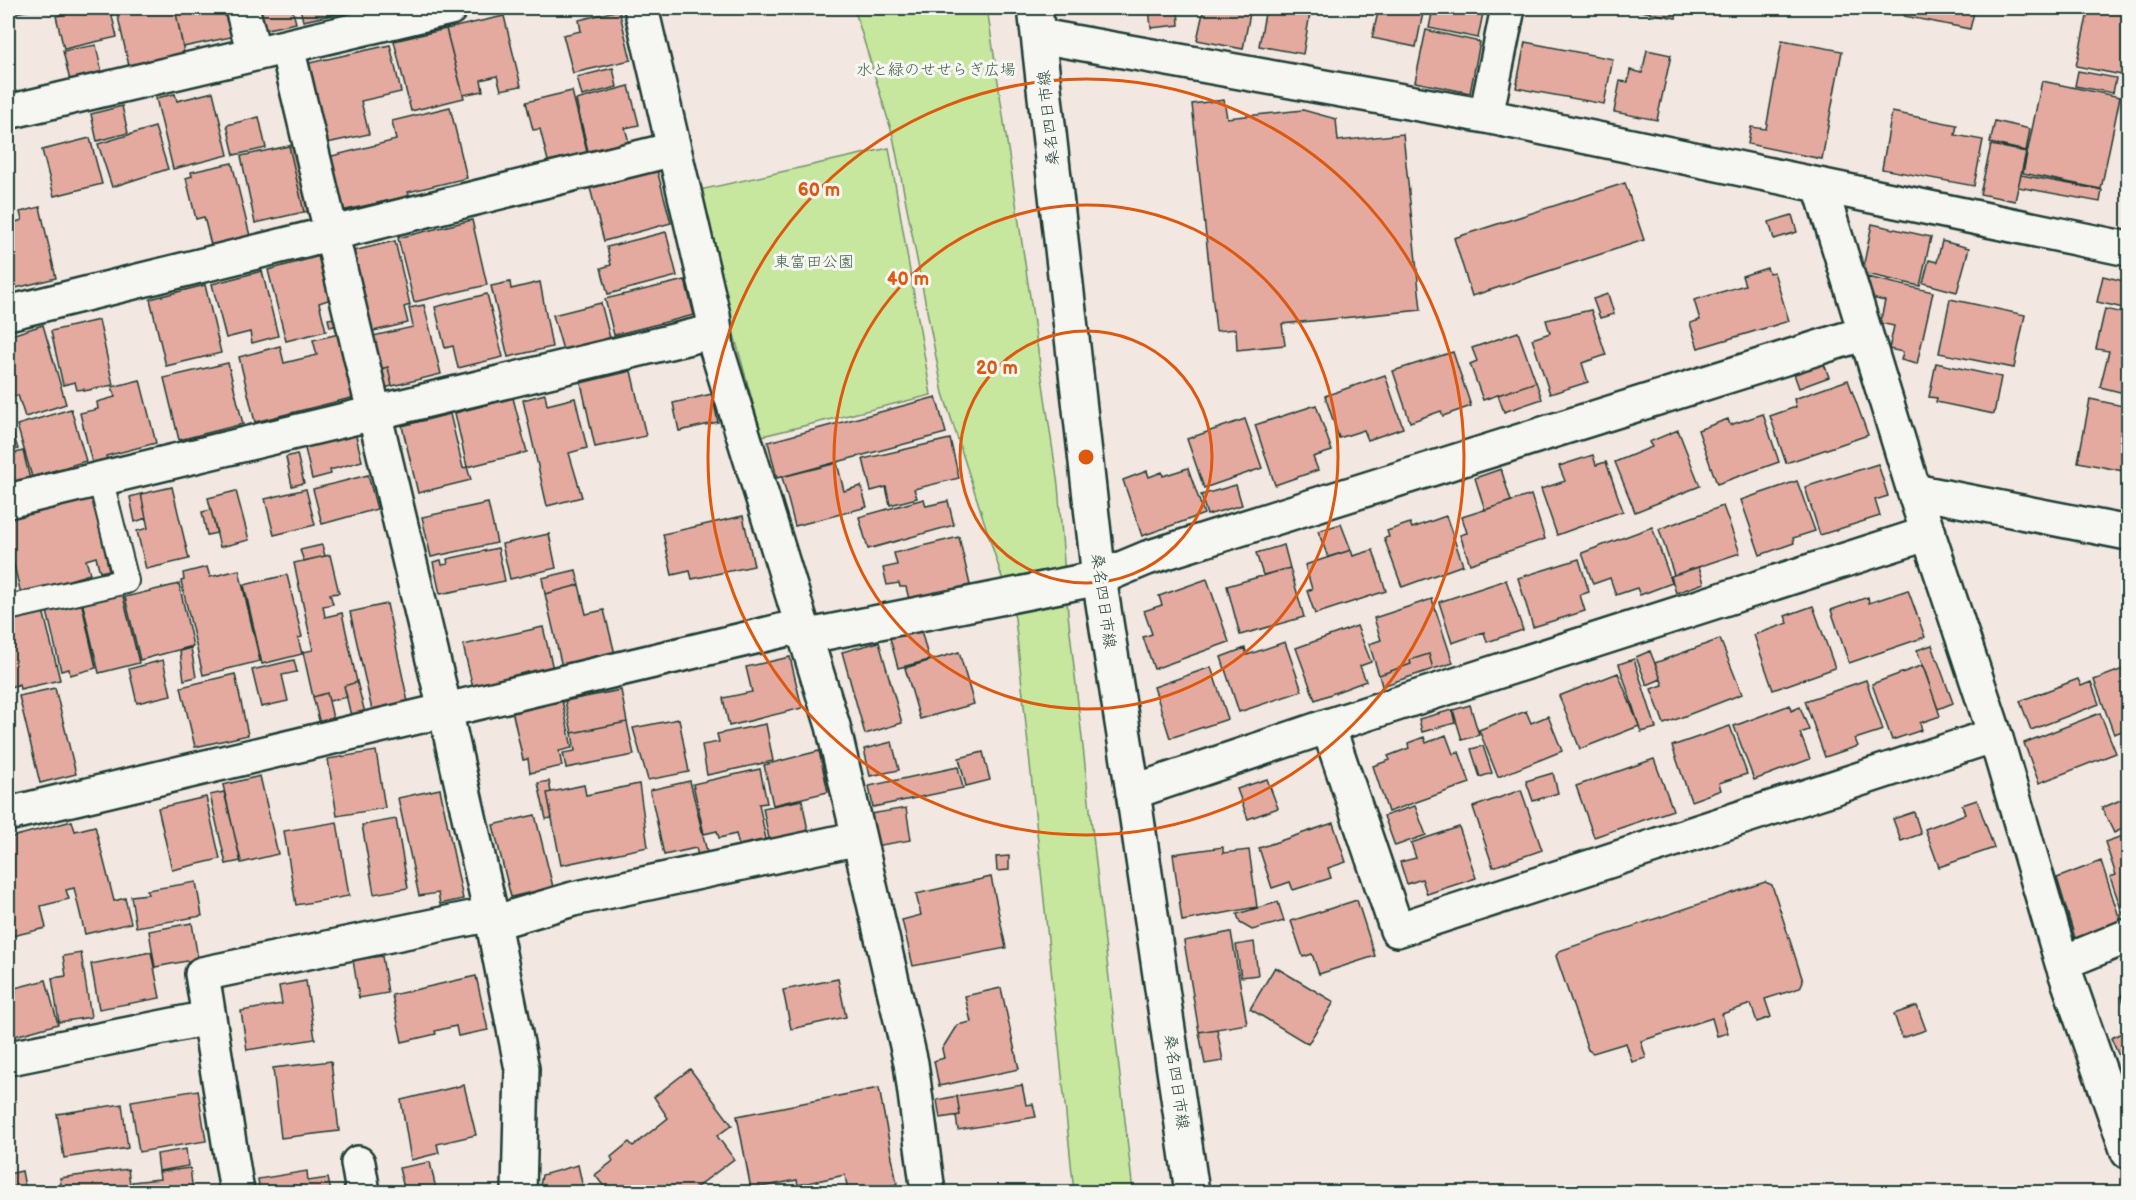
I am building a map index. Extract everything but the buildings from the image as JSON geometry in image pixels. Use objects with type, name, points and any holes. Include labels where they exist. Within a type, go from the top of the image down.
[{"type":"street","points":[[242,8],[254,54]]},
{"type":"street","points":[[8,112],[450,8]]},
{"type":"street","points":[[641,8],[713,315],[717,350],[833,726],[910,1064],[921,1120],[928,1192]]},
{"type":"street","points":[[1486,116],[1508,8]]},
{"type":"street","points":[[1037,22],[2128,249]]},
{"type":"street","name":"桑名四日市線","points":[[1037,22],[1099,578],[1192,1192]]},
{"type":"street","points":[[287,47],[445,710],[492,919],[522,1069],[519,1192]]},
{"type":"street","points":[[8,313],[674,149]]},
{"type":"street","points":[[1820,186],[1914,491],[1995,735],[2062,963],[2128,1152]]},
{"type":"street","points":[[8,501],[374,411],[715,331]]},
{"type":"street","points":[[8,814],[445,710],[803,632],[1099,578],[1147,558],[1865,333]]},
{"type":"street","points":[[1914,491],[2128,533]]},
{"type":"street","points":[[1133,792],[1328,726],[1929,533]]},
{"type":"street","points":[[1328,726],[1397,930],[1995,735]]},
{"type":"street","points":[[237,1192],[202,974],[492,919],[573,899],[859,838]]},
{"type":"street","points":[[2062,963],[2128,936]]},
{"type":"street","points":[[10,1058],[208,1018]]},
{"type":"lane","points":[[8,608],[126,581],[100,478]]},
{"type":"green space","name":"水と緑のせせらぎ広場","points":[[854,8],[987,8],[1058,485],[1068,614],[1133,1192],[1074,1192],[1015,618],[943,393],[893,136]]},
{"type":"green space","name":"東富田公園","points":[[889,148],[931,395],[762,436],[733,331],[700,190]]}]
